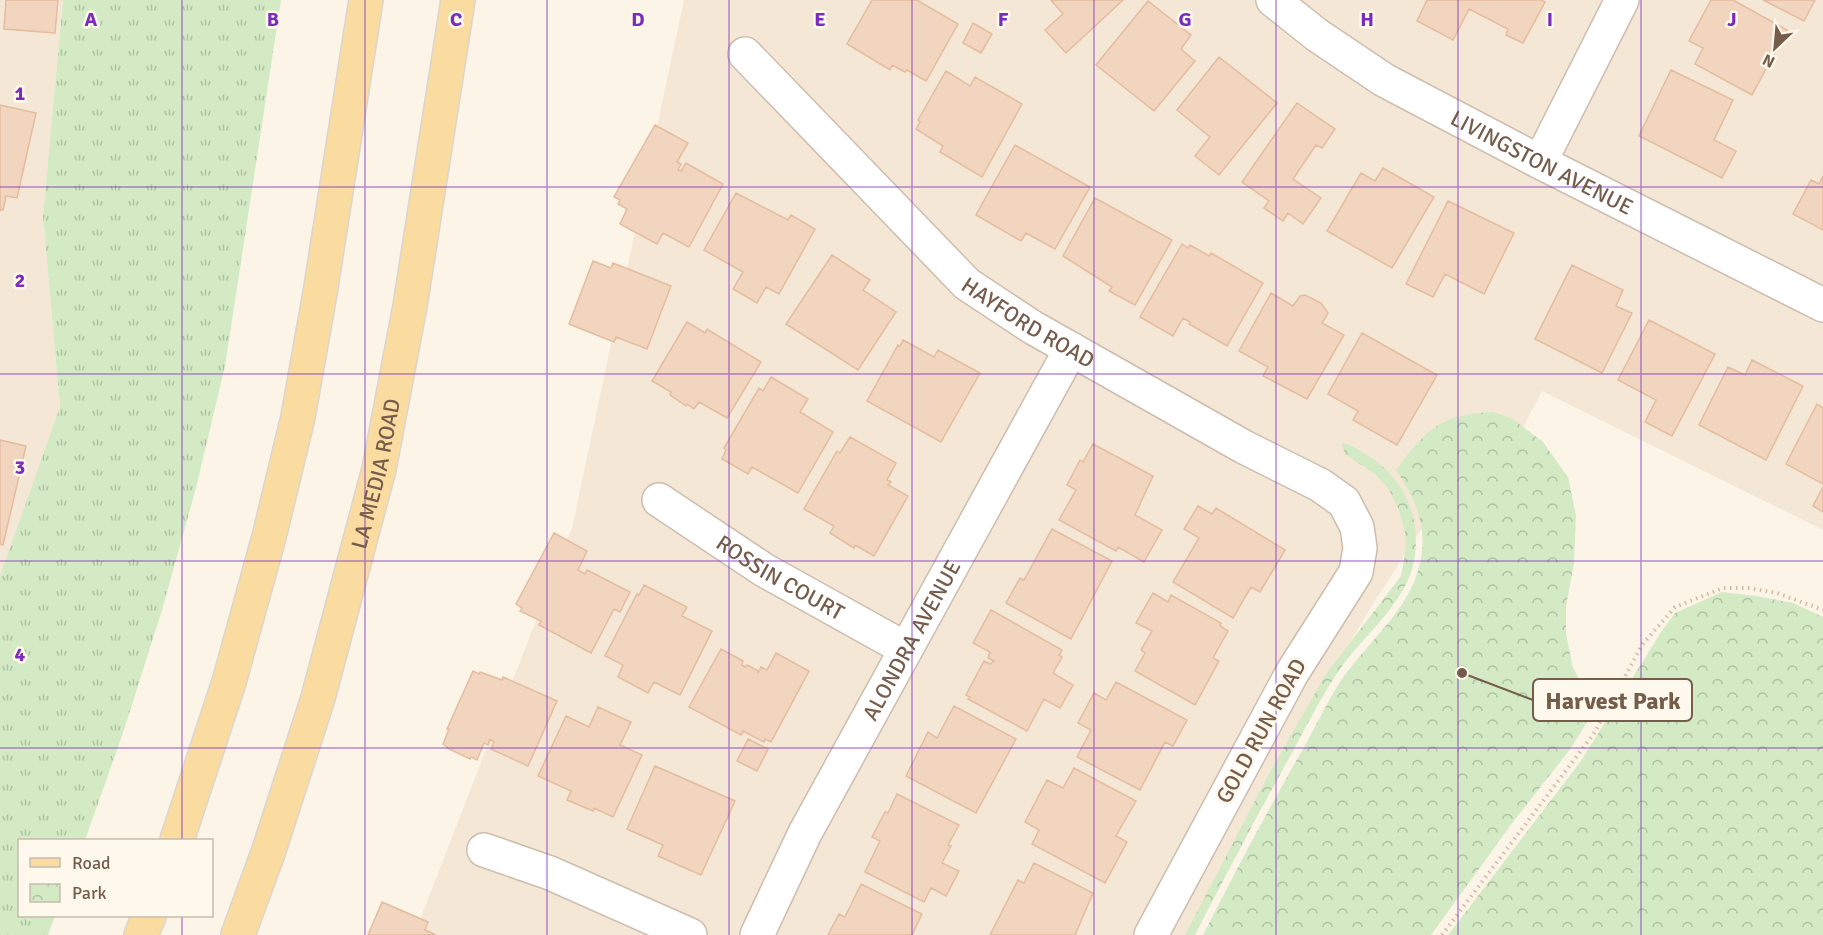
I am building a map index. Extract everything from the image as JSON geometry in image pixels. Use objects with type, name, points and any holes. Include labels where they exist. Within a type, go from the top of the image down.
[{"type":"main road","points":[[177,839],[229,682],[269,537],[298,417],[322,282],[366,0]]},
{"type":"main road","name":"LA MEDIA ROAD","points":[[238,935],[269,850],[318,698],[379,469],[410,306],[458,0]]},
{"type":"main road","points":[[141,935],[148,917]]},
{"type":"street","name":"LIVINGSTON AVENUE","points":[[1273,0],[1317,35],[1384,80],[1540,162],[1823,305]]},
{"type":"street","points":[[1540,162],[1622,0]]},
{"type":"street","name":"HAYFORD ROAD","points":[[746,54],[967,284],[1032,327],[1245,447],[1320,485],[1344,502],[1356,527]]},
{"type":"street","name":"ALONDRA AVENUE","points":[[758,935],[806,833],[1071,349]]},
{"type":"street","name":"ROSSIN COURT","points":[[659,500],[764,570],[906,649]]},
{"type":"street","name":"GOLD RUN ROAD","points":[[1151,935],[1292,673],[1356,572],[1360,548],[1356,527]]},
{"type":"street","points":[[484,850],[550,873],[690,935]]},
{"type":"path","points":[[1443,935],[1595,732],[1642,645],[1675,607],[1723,588],[1748,588],[1777,593],[1823,610]]},
{"type":"shaded area","points":[[0,0],[63,0],[43,216],[60,407],[0,633]]},
{"type":"shaded area","points":[[684,0],[1823,0],[1823,530],[1542,391],[1515,443],[1442,497],[1368,612],[1305,720],[1189,935],[414,935],[572,528]]},
{"type":"green space","points":[[63,0],[281,0],[225,366],[196,488],[162,610],[124,730],[85,839],[18,839],[18,917],[55,917],[48,935],[0,935],[0,576],[60,407],[43,216]]},
{"type":"green space","points":[[1493,412],[1513,419],[1543,442],[1568,477],[1576,516],[1574,563],[1566,606],[1566,633],[1573,668],[1588,694],[1600,701],[1571,748],[1513,822],[1431,935],[1203,935],[1337,687],[1386,626],[1414,583],[1422,553],[1422,528],[1415,504],[1396,470],[1416,444],[1436,427],[1460,416]]},
{"type":"green space","points":[[1344,443],[1377,462],[1402,489],[1414,522],[1416,541],[1414,561],[1409,577],[1393,606],[1348,659],[1332,682],[1314,711],[1195,935],[1185,935],[1271,770],[1326,674],[1401,576],[1405,554],[1405,532],[1399,510],[1389,489],[1375,474],[1345,454],[1342,444]]},
{"type":"green space","points":[[1722,592],[1793,603],[1823,617],[1823,935],[1448,935],[1581,761],[1675,613]]},
{"type":"building","points":[[6,0],[58,0],[55,33],[4,29]]},
{"type":"building","points":[[872,0],[917,0],[958,24],[926,81],[907,70],[905,72],[892,65],[890,70],[847,44]]},
{"type":"building","points":[[1051,0],[1123,0],[1066,53],[1045,30],[1063,14]]},
{"type":"building","points":[[1427,0],[1541,0],[1545,2],[1523,43],[1506,35],[1508,29],[1469,9],[1453,40],[1417,21]]},
{"type":"building","points":[[1711,0],[1733,0],[1787,30],[1752,95],[1695,64],[1703,48],[1689,41]]},
{"type":"building","points":[[1763,0],[1815,0],[1804,21]]},
{"type":"building","points":[[1148,1],[1191,35],[1181,49],[1195,61],[1154,111],[1096,65]]},
{"type":"building","points":[[973,23],[992,34],[981,53],[963,43]]},
{"type":"building","points":[[1219,57],[1277,103],[1219,175],[1195,156],[1210,137],[1177,110]]},
{"type":"building","points":[[1671,70],[1733,100],[1714,140],[1736,151],[1722,178],[1639,136]]},
{"type":"building","points":[[946,71],[970,86],[975,77],[1022,104],[982,177],[940,152],[943,146],[916,129],[920,122],[918,120]]},
{"type":"building","points":[[1297,103],[1335,129],[1322,148],[1316,145],[1293,179],[1321,198],[1303,224],[1288,213],[1283,221],[1264,208],[1269,201],[1242,182]]},
{"type":"building","points":[[0,105],[36,113],[17,198],[6,196],[3,210],[0,210]]},
{"type":"building","points":[[655,125],[688,143],[677,162],[681,164],[678,170],[681,171],[686,163],[723,184],[689,247],[663,233],[657,244],[620,224],[627,209],[618,204],[620,200],[614,197]]},
{"type":"building","points":[[1015,145],[1090,187],[1055,249],[1026,233],[1021,241],[976,215]]},
{"type":"building","points":[[1383,168],[1434,197],[1392,268],[1327,231],[1361,173],[1375,181]]},
{"type":"building","points":[[1823,176],[1823,230],[1793,214],[1811,180],[1819,184]]},
{"type":"building","points":[[736,193],[788,220],[791,215],[815,229],[779,294],[766,287],[757,303],[733,289],[743,272],[704,250]]},
{"type":"building","points":[[1095,198],[1172,240],[1135,305],[1109,291],[1112,287],[1063,256]]},
{"type":"building","points":[[1448,201],[1514,233],[1484,294],[1445,274],[1433,297],[1406,284]]},
{"type":"building","points":[[1182,244],[1188,248],[1190,245],[1209,256],[1211,253],[1263,283],[1227,346],[1189,324],[1190,322],[1183,318],[1173,336],[1140,317]]},
{"type":"building","points":[[832,255],[870,280],[863,290],[896,312],[858,370],[786,324]]},
{"type":"building","points":[[593,261],[611,268],[613,263],[671,286],[647,349],[616,337],[614,342],[569,324]]},
{"type":"building","points":[[1572,265],[1623,290],[1616,306],[1632,313],[1602,373],[1535,339]]},
{"type":"building","points":[[1271,293],[1293,306],[1300,296],[1305,295],[1321,303],[1328,313],[1322,323],[1344,335],[1307,399],[1263,376],[1268,367],[1239,351]]},
{"type":"building","points":[[1649,320],[1715,354],[1672,436],[1645,422],[1656,400],[1618,380]]},
{"type":"building","points":[[687,322],[705,333],[707,329],[761,362],[727,418],[699,402],[694,409],[687,404],[686,406],[670,395],[671,392],[652,381]]},
{"type":"building","points":[[1362,333],[1437,375],[1397,445],[1353,420],[1358,411],[1328,394]]},
{"type":"building","points":[[903,340],[934,357],[938,350],[980,373],[941,442],[867,401]]},
{"type":"building","points":[[1752,360],[1803,386],[1766,460],[1699,425],[1728,367],[1745,375]]},
{"type":"building","points":[[771,377],[808,399],[800,412],[833,432],[798,493],[752,467],[748,474],[722,459],[726,450],[724,448],[759,388],[763,391]]},
{"type":"building","points":[[1817,404],[1823,408],[1823,484],[1786,464]]},
{"type":"building","points":[[850,437],[896,463],[887,480],[891,482],[888,485],[908,496],[874,556],[855,545],[854,548],[830,533],[834,526],[804,509],[837,451],[840,453]]},
{"type":"building","points":[[0,440],[26,446],[3,545],[0,544]]},
{"type":"building","points":[[1093,444],[1153,476],[1135,515],[1162,530],[1144,562],[1118,547],[1116,551],[1059,520],[1076,490],[1067,485],[1080,460],[1083,462]]},
{"type":"building","points":[[1823,487],[1823,512],[1813,506]]},
{"type":"building","points":[[1198,506],[1212,514],[1216,508],[1285,550],[1260,592],[1251,587],[1233,618],[1173,582],[1199,538],[1184,529]]},
{"type":"building","points":[[1052,529],[1112,561],[1071,639],[1006,603],[1020,578],[1024,580]]},
{"type":"building","points":[[554,533],[587,551],[578,570],[585,574],[587,570],[630,592],[620,612],[614,609],[591,653],[539,625],[541,621],[520,611],[522,608],[516,604]]},
{"type":"building","points":[[644,585],[687,607],[682,616],[712,631],[680,695],[654,682],[648,693],[618,677],[623,665],[605,656],[637,594],[639,595]]},
{"type":"building","points":[[1153,593],[1168,602],[1171,595],[1221,623],[1220,626],[1228,631],[1213,658],[1219,661],[1195,705],[1135,671],[1145,653],[1141,650],[1152,631],[1136,623]]},
{"type":"building","points":[[991,610],[1062,650],[1059,655],[1062,657],[1053,673],[1073,685],[1060,708],[1044,699],[1027,731],[968,699],[970,697],[966,695],[984,661],[990,664],[994,661],[988,658],[990,652],[973,643]]},
{"type":"building","points":[[721,649],[743,661],[742,665],[745,667],[747,665],[758,673],[761,667],[767,670],[776,653],[809,671],[771,742],[765,739],[764,742],[743,731],[741,735],[689,707]]},
{"type":"building","points":[[473,671],[502,680],[503,677],[557,701],[528,766],[491,749],[494,742],[490,739],[488,745],[484,743],[477,760],[471,757],[470,759],[443,744],[449,729],[447,729]]},
{"type":"building","points":[[1116,682],[1187,720],[1173,746],[1165,742],[1140,790],[1077,757],[1091,730],[1078,723],[1094,693],[1106,700]]},
{"type":"building","points":[[954,706],[1016,739],[976,813],[906,776],[928,732],[937,738]]},
{"type":"building","points":[[598,707],[631,722],[620,745],[642,755],[613,817],[594,808],[593,811],[567,800],[571,791],[538,776],[566,716],[589,727]]},
{"type":"building","points":[[748,739],[768,749],[757,771],[737,761]]},
{"type":"building","points":[[655,766],[735,801],[701,875],[658,856],[663,845],[627,829]]},
{"type":"building","points":[[1074,768],[1136,801],[1116,836],[1127,842],[1105,883],[1032,844],[1039,830],[1025,822],[1047,780],[1063,788]]},
{"type":"building","points":[[897,794],[959,825],[948,845],[951,846],[942,863],[959,871],[946,896],[931,888],[924,902],[865,872],[880,841],[872,837]]},
{"type":"building","points":[[1034,863],[1093,893],[1075,935],[990,935],[1018,880],[1024,883]]},
{"type":"building","points":[[861,884],[922,914],[912,935],[828,935],[839,914],[845,917]]},
{"type":"building","points":[[382,902],[428,922],[425,930],[436,935],[368,935]]},
{"type":"place","name":"Harvest Park","points":[[1462,673]]}]
